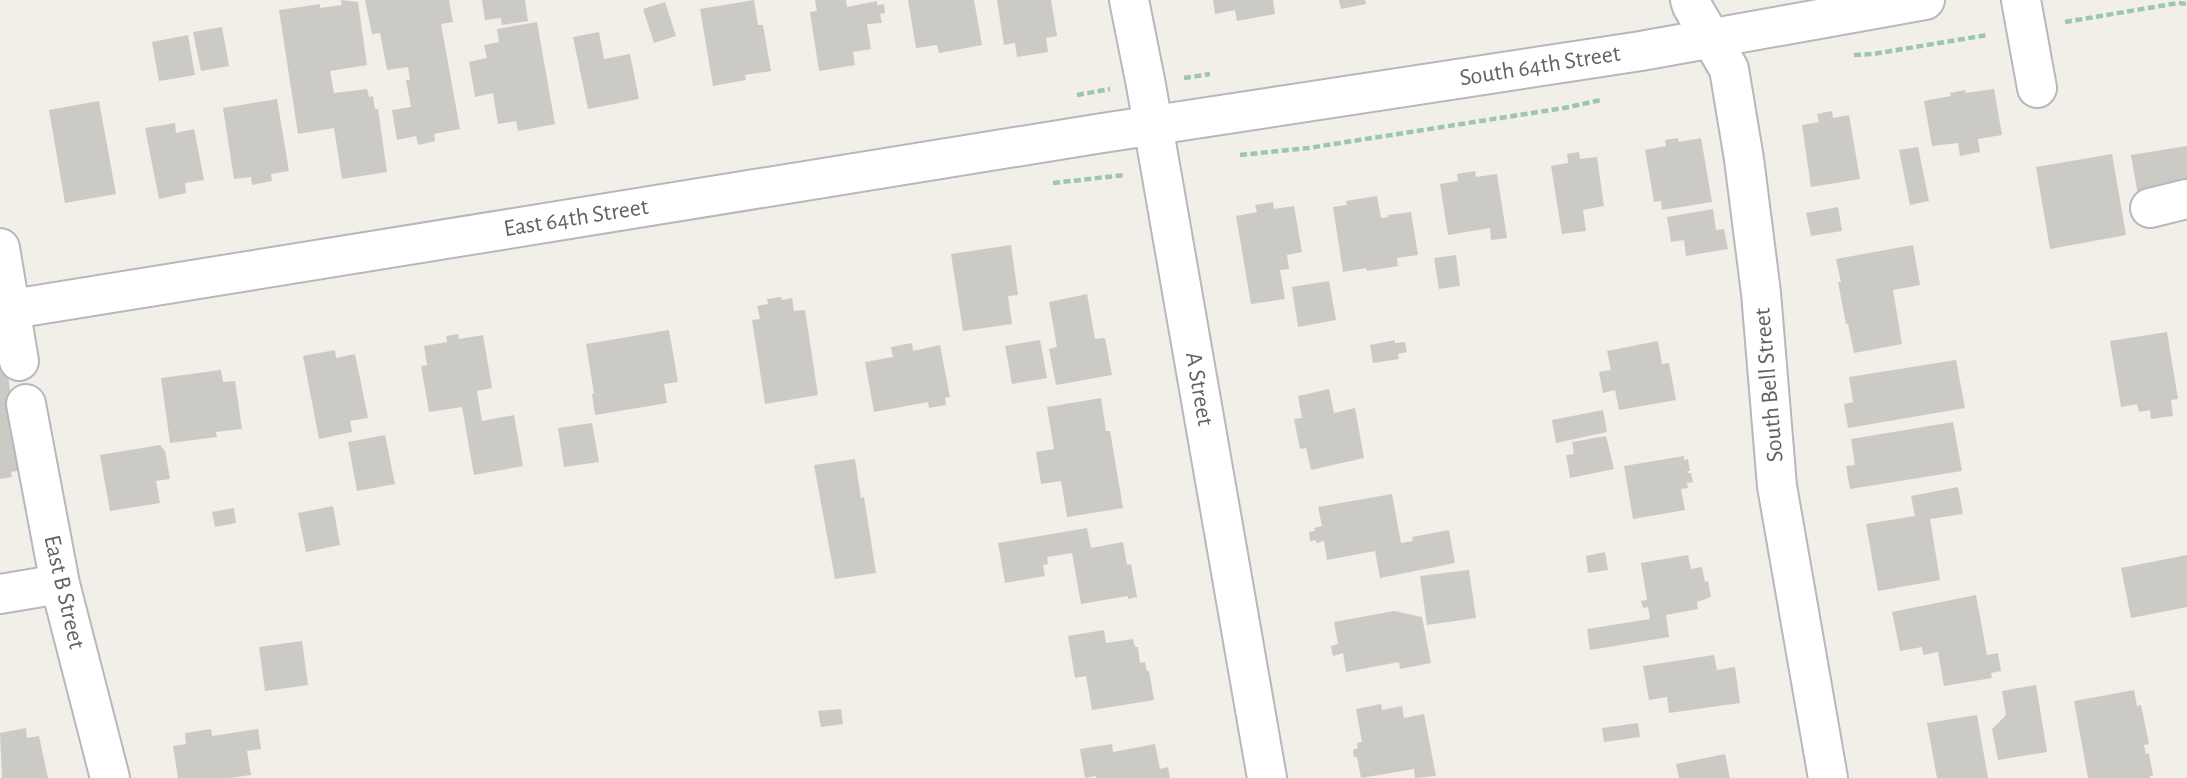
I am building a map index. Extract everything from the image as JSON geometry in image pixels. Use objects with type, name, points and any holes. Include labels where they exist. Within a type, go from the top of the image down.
[{"type":"street","name":"A Street","points":[[1129,0],[1267,778]]},
{"type":"street","name":"South Bell Street","points":[[1690,0],[1729,69],[1761,293],[1777,486],[1828,778]]},
{"type":"street","name":"South 64th Street","points":[[1153,126],[1711,38],[1925,0]]},
{"type":"street","points":[[2021,0],[2038,88]]},
{"type":"street","name":"East 64th Street","points":[[5,311],[1153,126]]},
{"type":"street","points":[[2150,208],[2187,200]]},
{"type":"street","points":[[0,247],[5,311],[19,361]]},
{"type":"street","name":"East B Street","points":[[26,404],[60,584],[110,778]]},
{"type":"street","points":[[0,594],[60,584]]},
{"type":"building","points":[[341,0],[358,2],[367,65],[330,71],[334,93],[367,89],[369,97],[373,96],[375,109],[378,109],[387,172],[342,179],[334,128],[298,134],[279,10],[320,4],[320,8],[342,5]]},
{"type":"building","points":[[365,0],[449,0],[453,22],[441,24],[460,129],[434,134],[435,141],[418,145],[416,136],[397,140],[392,110],[411,107],[406,80],[410,80],[408,67],[387,70],[380,33],[372,34]]},
{"type":"building","points":[[482,0],[525,0],[528,21],[502,25],[501,18],[485,20]]},
{"type":"building","points":[[754,0],[758,25],[763,25],[771,71],[745,75],[746,80],[713,86],[700,9]]},
{"type":"building","points":[[815,0],[846,0],[847,7],[877,1],[877,5],[884,4],[885,13],[880,14],[882,23],[867,24],[871,49],[853,52],[855,65],[819,71],[810,12],[817,11]]},
{"type":"building","points":[[908,0],[974,0],[982,45],[939,53],[937,45],[916,48]]},
{"type":"building","points":[[997,0],[1051,0],[1057,36],[1046,38],[1048,52],[1017,57],[1015,43],[1004,45]]},
{"type":"building","points":[[1213,0],[1273,0],[1275,14],[1237,21],[1235,10],[1215,14]]},
{"type":"building","points":[[1339,0],[1365,0],[1366,4],[1341,9]]},
{"type":"building","points":[[665,2],[676,36],[654,43],[643,9]]},
{"type":"building","points":[[537,22],[555,124],[518,131],[516,121],[498,124],[493,93],[475,97],[469,62],[487,58],[484,45],[499,42],[497,29]]},
{"type":"building","points":[[222,27],[229,66],[201,71],[193,32]]},
{"type":"building","points":[[599,32],[604,59],[630,54],[639,99],[588,109],[573,37]]},
{"type":"building","points":[[188,35],[195,75],[159,81],[152,42]]},
{"type":"building","points":[[1994,89],[2002,135],[1978,139],[1980,152],[1960,156],[1958,143],[1932,146],[1924,101],[1951,96],[1950,93],[1965,90],[1966,93]]},
{"type":"building","points":[[277,99],[289,171],[271,174],[272,181],[252,185],[251,177],[234,179],[223,108]]},
{"type":"building","points":[[99,101],[116,194],[65,203],[49,110]]},
{"type":"building","points":[[1832,111],[1833,118],[1849,115],[1860,179],[1811,187],[1802,125],[1819,122],[1817,114]]},
{"type":"building","points":[[175,123],[176,133],[194,129],[204,180],[185,183],[186,193],[159,199],[145,128]]},
{"type":"building","points":[[1678,138],[1679,142],[1701,138],[1712,202],[1662,210],[1661,201],[1654,202],[1645,150],[1666,146],[1665,140]]},
{"type":"building","points":[[2187,146],[2187,187],[2138,196],[2131,155]]},
{"type":"building","points":[[1918,147],[1929,201],[1910,205],[1899,150]]},
{"type":"building","points":[[1579,152],[1580,159],[1597,157],[1604,206],[1583,210],[1586,231],[1562,234],[1551,166],[1568,163],[1567,154]]},
{"type":"building","points":[[2112,154],[2126,235],[2050,249],[2036,167]]},
{"type":"building","points":[[1475,171],[1476,177],[1497,174],[1507,238],[1491,240],[1490,228],[1448,235],[1440,184],[1458,181],[1457,174]]},
{"type":"building","points":[[1377,196],[1381,218],[1411,212],[1418,255],[1397,258],[1398,266],[1343,272],[1333,207],[1347,205],[1346,201]]},
{"type":"building","points":[[1273,202],[1274,209],[1294,206],[1302,252],[1287,255],[1289,269],[1280,270],[1285,299],[1251,304],[1236,216],[1257,212],[1255,205]]},
{"type":"building","points":[[1838,207],[1842,231],[1811,236],[1806,213]]},
{"type":"building","points":[[1713,209],[1716,230],[1724,229],[1728,249],[1686,256],[1684,240],[1671,242],[1667,217]]},
{"type":"building","points":[[1011,245],[1018,295],[1008,296],[1012,324],[963,331],[951,254]]},
{"type":"building","points":[[1913,245],[1920,285],[1893,290],[1902,344],[1854,353],[1846,324],[1836,259]]},
{"type":"building","points":[[1456,255],[1460,286],[1439,289],[1434,258]]},
{"type":"building","points":[[1329,281],[1336,320],[1298,327],[1292,287]]},
{"type":"building","points":[[1087,294],[1095,339],[1105,338],[1112,375],[1056,385],[1049,349],[1057,347],[1049,302]]},
{"type":"building","points":[[781,297],[782,300],[792,298],[794,311],[805,310],[818,395],[765,404],[752,320],[760,319],[757,306],[768,304],[767,299]]},
{"type":"building","points":[[669,330],[678,382],[664,384],[667,403],[595,415],[586,344]]},
{"type":"building","points":[[2167,332],[2178,399],[2171,400],[2173,416],[2151,419],[2150,410],[2139,412],[2137,404],[2121,407],[2110,341]]},
{"type":"building","points":[[458,334],[459,339],[483,335],[492,388],[477,391],[482,421],[514,415],[523,466],[474,475],[462,407],[429,412],[421,366],[427,365],[424,346],[447,342],[446,336]]},
{"type":"building","points":[[1040,340],[1047,378],[1012,384],[1005,346]]},
{"type":"building","points":[[1395,340],[1395,343],[1405,342],[1407,352],[1398,354],[1399,359],[1373,363],[1370,345]]},
{"type":"building","points":[[1658,341],[1662,364],[1669,363],[1676,400],[1619,410],[1615,390],[1603,393],[1599,372],[1611,370],[1607,351]]},
{"type":"building","points":[[912,343],[913,351],[940,345],[950,397],[945,398],[946,405],[929,408],[928,402],[874,412],[865,362],[893,357],[891,347]]},
{"type":"building","points":[[335,350],[336,358],[355,354],[368,418],[350,421],[352,432],[319,439],[303,356]]},
{"type":"building","points":[[1956,360],[1965,408],[1848,428],[1844,404],[1853,402],[1849,377]]},
{"type":"building","points":[[7,370],[22,470],[11,472],[12,477],[0,479],[0,371]]},
{"type":"building","points":[[221,370],[223,382],[235,381],[242,429],[216,432],[217,437],[170,443],[161,378]]},
{"type":"building","points":[[1329,389],[1334,413],[1355,408],[1364,458],[1311,470],[1306,448],[1300,449],[1294,419],[1302,418],[1298,396]]},
{"type":"building","points":[[1101,398],[1106,431],[1110,431],[1123,508],[1067,517],[1061,481],[1041,484],[1036,452],[1054,449],[1047,407]]},
{"type":"building","points":[[1603,410],[1607,432],[1556,443],[1552,420]]},
{"type":"building","points":[[1953,422],[1962,471],[1850,489],[1846,466],[1855,465],[1851,439]]},
{"type":"building","points":[[592,423],[599,462],[564,467],[558,428]]},
{"type":"building","points":[[385,435],[395,484],[357,491],[348,442]]},
{"type":"building","points":[[1606,436],[1614,469],[1570,478],[1566,455],[1574,454],[1572,442]]},
{"type":"building","points":[[160,445],[165,451],[170,479],[156,481],[160,503],[110,511],[100,455]]},
{"type":"building","points":[[1684,456],[1684,460],[1688,459],[1690,471],[1687,471],[1691,473],[1693,482],[1687,483],[1688,488],[1681,489],[1685,510],[1633,519],[1624,466]]},
{"type":"building","points":[[855,459],[876,573],[835,579],[814,465]]},
{"type":"building","points":[[1958,487],[1963,514],[1930,519],[1940,580],[1878,591],[1866,524],[1915,516],[1911,496]]},
{"type":"building","points":[[1392,494],[1401,543],[1413,541],[1412,537],[1449,530],[1455,563],[1380,578],[1375,551],[1327,560],[1324,541],[1310,541],[1309,532],[1322,526],[1318,507]]},
{"type":"building","points":[[333,506],[340,545],[306,552],[298,513]]},
{"type":"building","points":[[234,508],[236,523],[215,527],[212,512]]},
{"type":"building","points":[[1087,528],[1091,548],[1123,542],[1127,565],[1131,564],[1137,597],[1128,599],[1128,596],[1081,604],[1072,553],[1047,557],[1048,564],[1043,565],[1045,576],[1005,583],[998,543]]},
{"type":"building","points":[[1605,552],[1608,570],[1588,573],[1586,556]]},
{"type":"building","points":[[1688,555],[1691,569],[1702,567],[1711,597],[1697,602],[1698,609],[1666,615],[1669,637],[1590,650],[1587,629],[1650,619],[1648,607],[1643,608],[1641,601],[1647,600],[1641,563]]},
{"type":"building","points":[[2187,555],[2187,607],[2131,618],[2121,568]]},
{"type":"building","points":[[1469,570],[1476,618],[1427,625],[1420,576]]},
{"type":"building","points":[[1976,595],[1987,655],[1998,653],[2001,671],[1991,673],[1992,678],[1944,686],[1938,652],[1923,655],[1922,647],[1900,651],[1892,612]]},
{"type":"building","points":[[1394,611],[1422,617],[1431,663],[1400,669],[1399,662],[1346,672],[1343,653],[1333,656],[1331,646],[1338,644],[1334,622]]},
{"type":"building","points":[[1104,630],[1106,643],[1133,639],[1135,647],[1138,647],[1140,663],[1145,662],[1149,671],[1154,700],[1092,710],[1086,676],[1075,678],[1068,636]]},
{"type":"building","points":[[302,641],[308,685],[265,691],[259,647]]},
{"type":"building","points":[[1714,655],[1717,670],[1735,667],[1740,703],[1669,713],[1667,697],[1649,700],[1643,666]]},
{"type":"building","points":[[2036,685],[2047,752],[1998,760],[1992,729],[2006,715],[2002,691]]},
{"type":"building","points":[[2134,690],[2137,706],[2141,705],[2149,744],[2144,745],[2146,754],[2149,753],[2153,776],[2088,778],[2074,701]]},
{"type":"building","points":[[1381,704],[1382,710],[1402,706],[1404,718],[1424,714],[1436,776],[1415,778],[1414,769],[1361,778],[1353,750],[1358,748],[1357,743],[1362,742],[1356,709]]},
{"type":"building","points":[[841,709],[843,724],[821,727],[818,711]]},
{"type":"building","points":[[1977,715],[1988,778],[1937,778],[1927,723]]},
{"type":"building","points":[[1638,723],[1640,737],[1604,742],[1602,728]]},
{"type":"building","points":[[26,728],[27,738],[39,736],[48,778],[2,778],[0,733]]},
{"type":"building","points":[[211,729],[212,736],[258,729],[261,749],[247,751],[251,775],[178,778],[173,746],[186,744],[185,733]]},
{"type":"building","points":[[1112,744],[1113,752],[1155,744],[1160,769],[1168,767],[1170,778],[1085,778],[1080,749]]},
{"type":"building","points":[[1725,754],[1730,778],[1679,778],[1676,764]]}]
